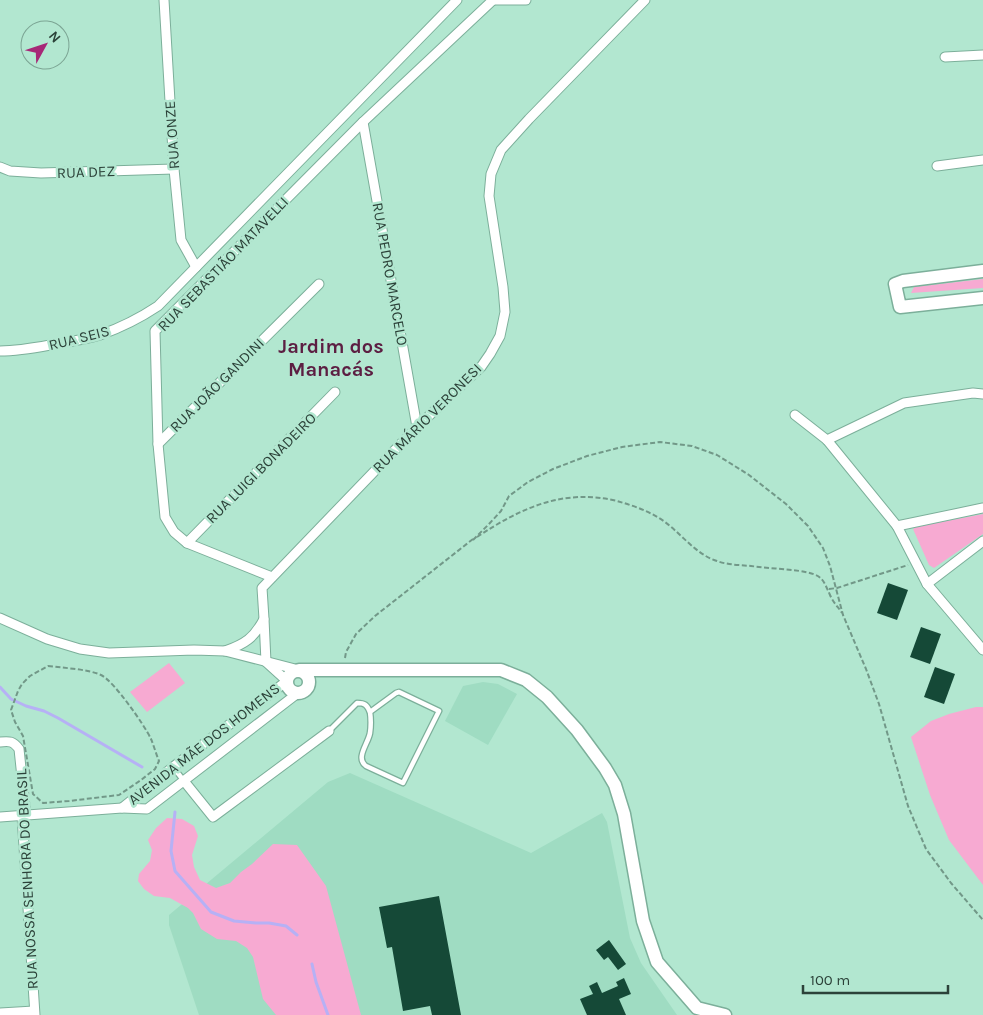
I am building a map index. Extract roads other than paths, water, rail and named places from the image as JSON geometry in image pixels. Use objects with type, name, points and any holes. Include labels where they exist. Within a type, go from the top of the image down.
[{"type":"street","name":"RUA ONZE","points":[[164,0],[174,169],[181,240],[196,267]]},
{"type":"street","name":"RUA SEIS","points":[[0,351],[12,351],[83,340],[113,330],[158,306],[457,0]]},
{"type":"street","points":[[493,0],[526,0]]},
{"type":"street","name":"RUA SEBASTIÃO MATAVELLI","points":[[272,577],[187,543],[174,532],[165,517],[158,444],[155,331],[363,122],[493,0]]},
{"type":"street","name":"RUA MÁRIO VERONESI","points":[[266,662],[262,588],[417,427],[481,368],[500,336],[505,312],[503,286],[489,196],[491,174],[501,150],[528,119],[645,0]]},
{"type":"street","points":[[945,57],[983,55]]},
{"type":"street","name":"RUA PEDRO MARCELO","points":[[363,122],[417,427]]},
{"type":"street","points":[[937,166],[983,160]]},
{"type":"street","name":"RUA DEZ","points":[[0,167],[10,171],[41,173],[174,169]]},
{"type":"street","points":[[983,271],[895,284],[900,307],[983,298]]},
{"type":"street","name":"RUA JOÃO GANDINI","points":[[158,444],[319,284]]},
{"type":"street","name":"RUA LUIGI BONADEIRO","points":[[187,543],[335,392]]},
{"type":"street","points":[[827,440],[904,404],[973,393],[983,394]]},
{"type":"street","points":[[795,414],[827,440],[898,526],[927,584],[983,650]]},
{"type":"street","points":[[898,526],[983,508]]},
{"type":"street","points":[[927,584],[983,541]]},
{"type":"street","points":[[0,618],[47,639],[80,649],[109,653],[194,650],[225,651],[299,670],[306,673],[309,684]]},
{"type":"street","points":[[225,651],[240,646],[251,638],[264,619]]},
{"type":"street","points":[[266,662],[287,681]]},
{"type":"street","points":[[330,671],[318,677],[305,690],[298,693],[291,691],[287,685],[289,674],[299,670],[501,670],[526,680],[547,697],[577,730],[615,785],[624,814],[643,920],[657,962],[698,1012],[725,1015]]},
{"type":"street","name":"AVENIDA MÃE DOS HOMENS","points":[[122,808],[287,681]]},
{"type":"street","name":"AVENIDA MÃE DOS HOMENS","points":[[0,817],[122,808],[147,809],[298,693]]},
{"type":"street","points":[[184,781],[213,817],[329,731]]},
{"type":"street","name":"RUA NOSSA SENHORA DO BRASIL","points":[[0,742],[15,744],[19,749],[26,806],[22,816],[34,1013]]},
{"type":"street","points":[[0,1013],[34,1013]]},
{"type":"lane","points":[[329,731],[357,703],[363,703],[368,706],[371,723],[370,734],[361,758],[362,763],[403,783],[439,711],[399,692],[370,712]]},
{"type":"lane","points":[[173,767],[184,781]]},
{"type":"waterway","points":[[0,687],[11,699],[58,718],[142,767]]},
{"type":"waterway","points":[[175,812],[171,851],[175,871],[211,912],[234,921],[286,926],[297,935]]},
{"type":"waterway","points":[[312,964],[316,982],[328,1015]]},
{"type":"district","name":"Jardim dos Manacás","points":[[331,358]]}]
